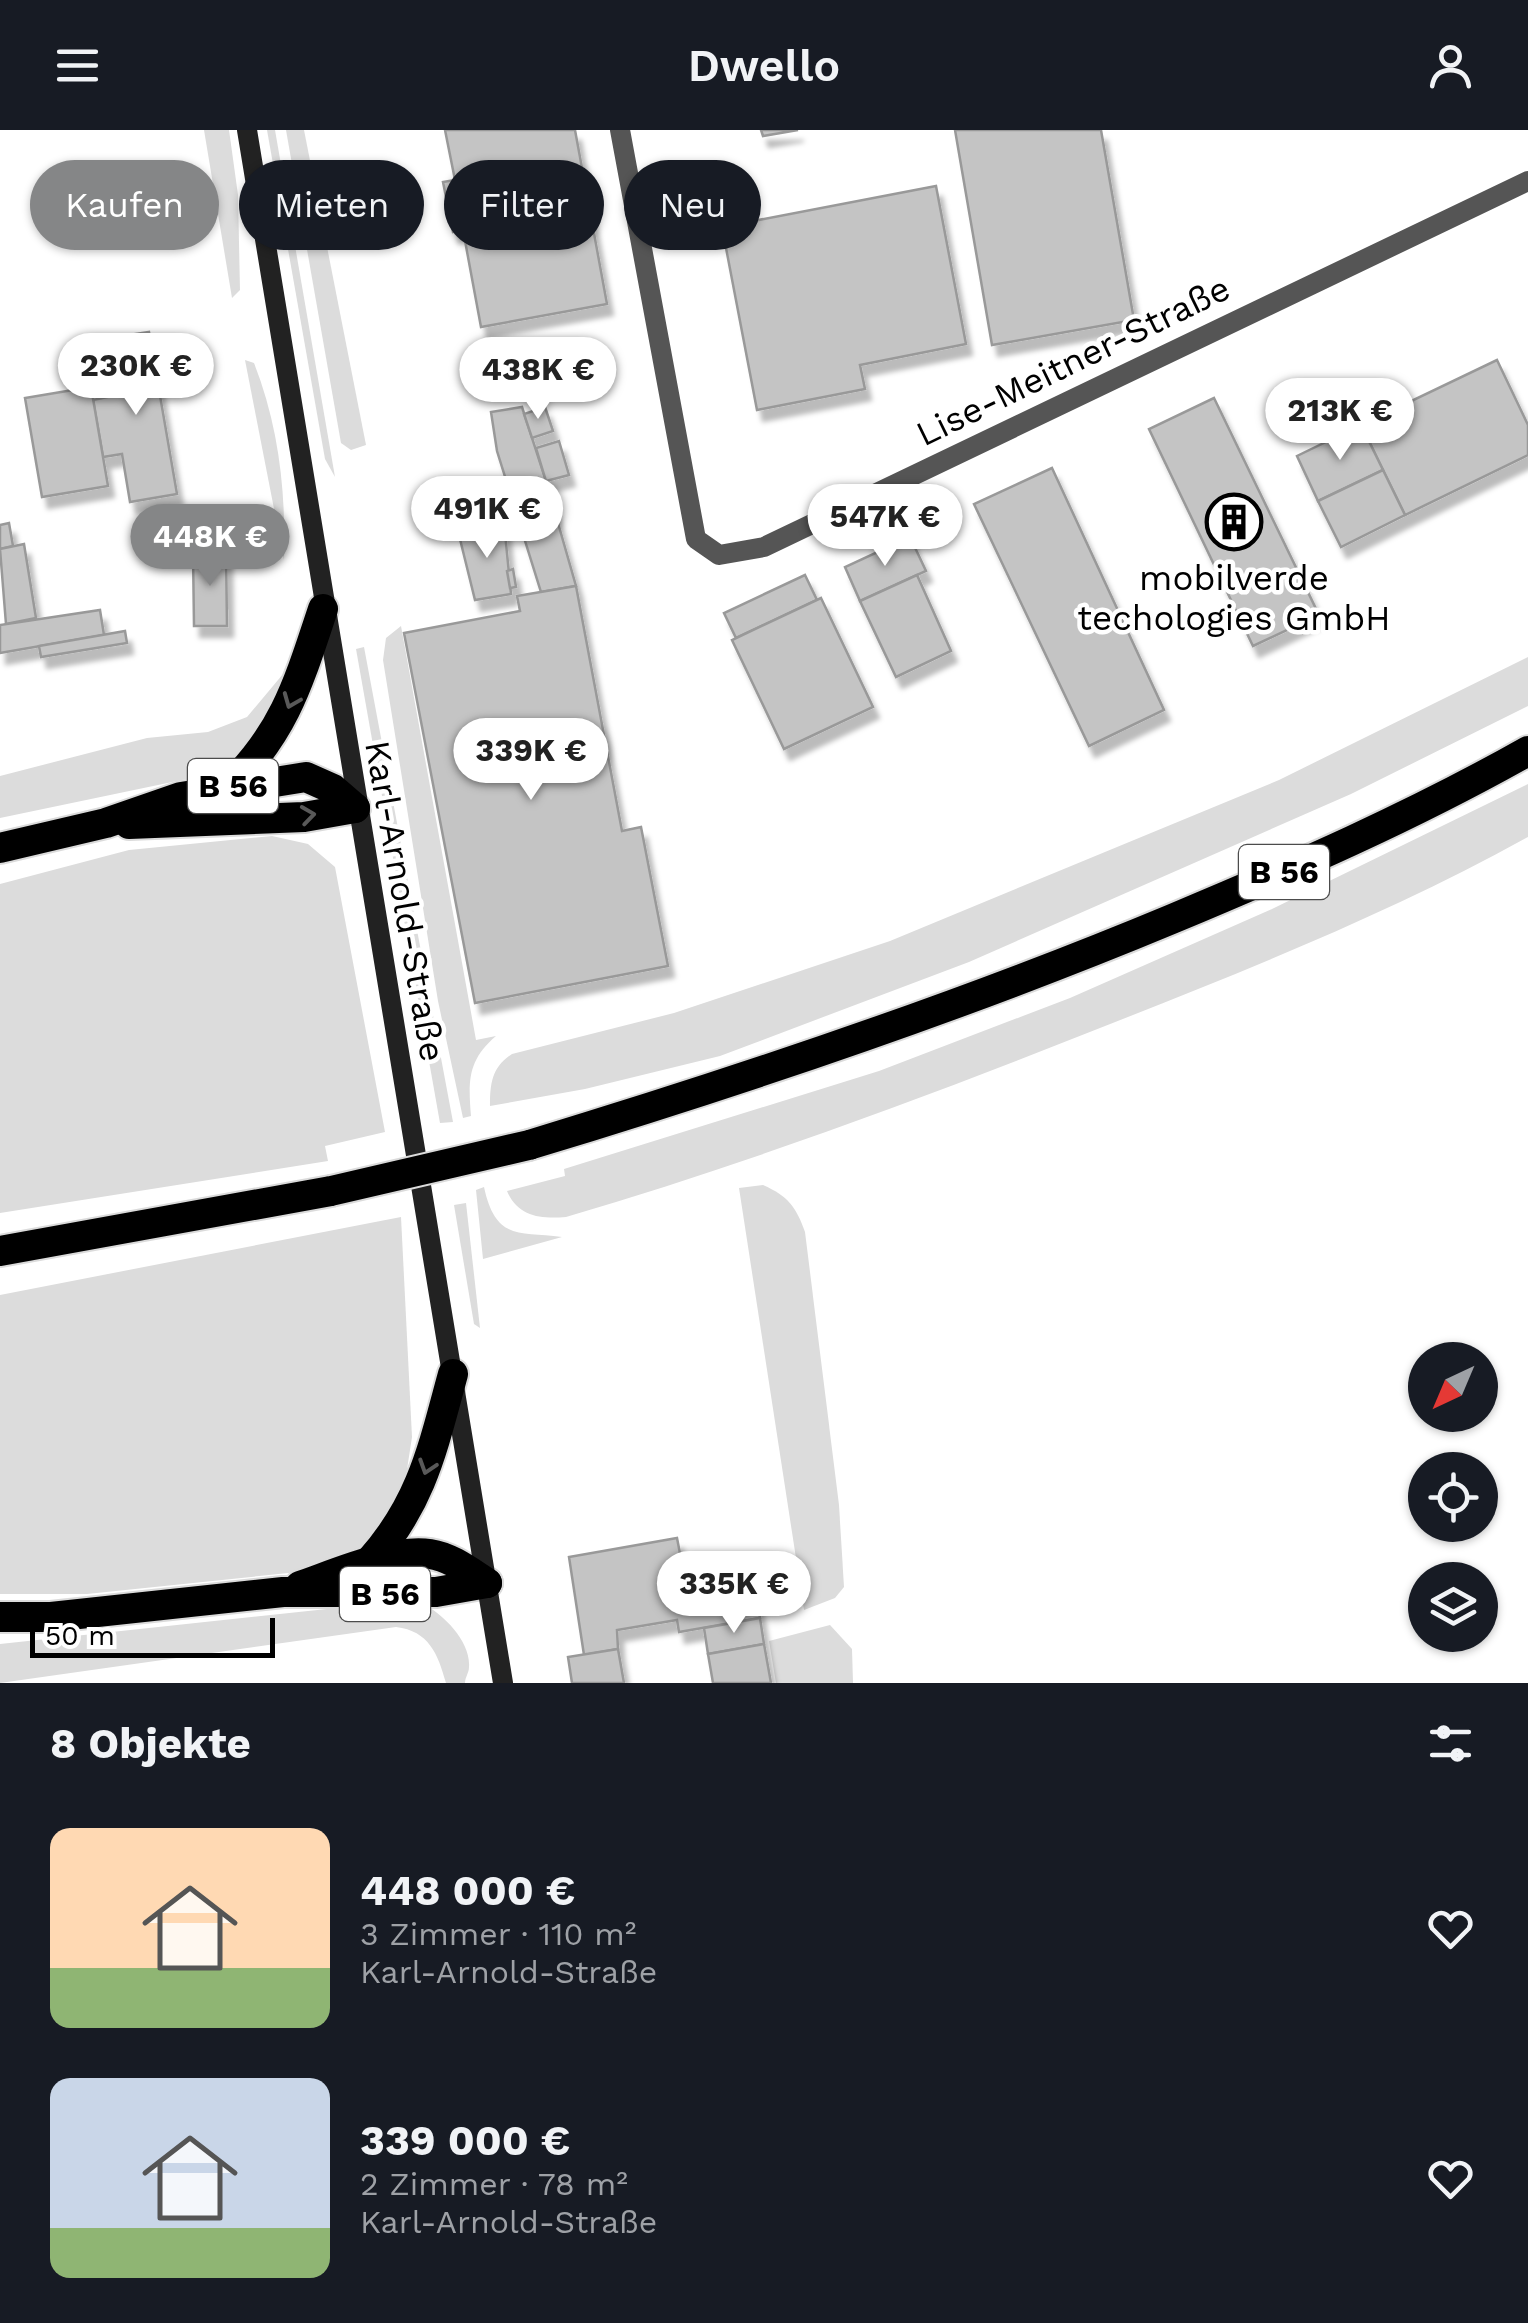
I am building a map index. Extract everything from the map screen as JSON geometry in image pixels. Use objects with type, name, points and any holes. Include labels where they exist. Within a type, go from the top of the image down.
[{"type":"highway","name":"B 56","points":[[229,786],[261,754],[287,713],[323,609]]},
{"type":"highway","name":"B 56","points":[[0,1252],[332,1191],[528,1145],[852,1044],[1033,977],[1343,848],[1528,751]]},
{"type":"highway","name":"B 56","points":[[0,848],[106,824],[181,797],[229,786],[306,777],[333,789],[355,808]]},
{"type":"highway","name":"B 56","points":[[106,824],[304,817],[355,808]]},
{"type":"highway","name":"B 56","points":[[370,1562],[397,1530],[417,1495],[452,1374]]},
{"type":"highway","name":"B 56","points":[[283,1592],[370,1562],[429,1553],[459,1564],[486,1583]]},
{"type":"highway","name":"B 56","points":[[0,1617],[51,1618],[283,1592],[436,1592],[486,1583]]},
{"type":"main road","name":"Karl-Arnold-Straße","points":[[247,130],[355,808],[503,1683]]},
{"type":"street","name":"Lise-Meitner-Straße","points":[[620,130],[696,538],[719,555],[764,547],[1528,181]]},
{"type":"shaded area","points":[[204,130],[229,130],[238,195],[240,290],[232,298],[219,220],[219,160],[209,160]]},
{"type":"shaded area","points":[[267,130],[275,130],[280,160],[272,160]]},
{"type":"shaded area","points":[[286,130],[304,130],[310,160],[291,160]]},
{"type":"shaded area","points":[[288,250],[296,250],[335,477],[325,459]]},
{"type":"shaded area","points":[[307,250],[328,250],[366,445],[351,450],[341,443]]},
{"type":"shaded area","points":[[245,360],[254,363],[275,436],[284,510],[284,560]]},
{"type":"shaded area","points":[[401,626],[476,1040],[496,1036],[475,1062],[470,1081],[471,1116],[463,1118],[438,1001],[383,660],[386,638]]},
{"type":"shaded area","points":[[364,647],[453,1122],[440,1123],[356,649]]},
{"type":"shaded area","points":[[1528,657],[1528,706],[1351,794],[969,962],[720,1056],[585,1089],[490,1106],[494,1076],[512,1054],[674,1013],[890,941],[1279,780]]},
{"type":"shaded area","points":[[283,674],[281,704],[225,771],[0,818],[0,776],[147,738],[208,732],[247,717]]},
{"type":"shaded area","points":[[1528,784],[1528,837],[1371,915],[1154,1007],[836,1128],[566,1217],[524,1211],[507,1191],[565,1176],[564,1169],[879,1071],[1070,998],[1272,909]]},
{"type":"shaded area","points":[[272,836],[308,844],[335,867],[385,1132],[325,1146],[328,1161],[0,1213],[0,884],[129,850]]},
{"type":"shaded area","points":[[763,1185],[790,1203],[805,1232],[839,1505],[844,1587],[835,1598],[804,1610],[739,1188]]},
{"type":"shaded area","points":[[484,1187],[495,1217],[503,1225],[522,1233],[562,1237],[483,1259],[476,1190]]},
{"type":"shaded area","points":[[466,1203],[480,1328],[474,1324],[454,1205]]},
{"type":"shaded area","points":[[401,1217],[412,1437],[404,1489],[389,1522],[359,1549],[308,1571],[87,1594],[0,1594],[0,1295]]},
{"type":"shaded area","points":[[425,1605],[448,1622],[466,1648],[469,1669],[465,1683],[446,1683],[424,1639],[396,1627],[0,1683],[0,1644],[355,1606]]},
{"type":"shaded area","points":[[830,1625],[852,1649],[853,1683],[776,1683],[769,1641]]},
{"type":"building","points":[[445,130],[575,130],[581,160],[451,160]]},
{"type":"building","points":[[761,130],[798,130],[763,136]]},
{"type":"building","points":[[955,130],[1101,130],[1134,320],[992,345]]},
{"type":"building","points":[[936,186],[966,344],[860,365],[865,389],[757,410],[726,250],[761,250],[761,220]]},
{"type":"building","points":[[467,250],[597,250],[607,304],[481,327]]},
{"type":"building","points":[[149,332],[177,494],[130,502],[122,454],[103,457],[93,400],[112,396],[103,339]]},
{"type":"building","points":[[1497,360],[1528,425],[1528,455],[1405,515],[1361,425]]},
{"type":"building","points":[[91,387],[108,486],[42,497],[25,398]]},
{"type":"building","name":"mobilverde techologies GmbH","points":[[1214,398],[1319,615],[1253,646],[1149,429]]},
{"type":"building","points":[[522,407],[576,586],[541,592],[497,451],[491,412]]},
{"type":"building","points":[[545,407],[553,431],[532,438],[524,414]]},
{"type":"building","points":[[1361,425],[1383,470],[1318,501],[1297,456]]},
{"type":"building","points":[[559,441],[569,475],[546,481],[536,448]]},
{"type":"building","points":[[1052,468],[1164,710],[1089,746],[974,504]]},
{"type":"building","points":[[1383,470],[1405,515],[1341,547],[1318,501]]},
{"type":"building","points":[[9,523],[13,546],[0,549],[0,525]]},
{"type":"building","points":[[504,523],[511,594],[475,600],[458,531]]},
{"type":"building","points":[[910,537],[926,571],[860,601],[845,567]]},
{"type":"building","points":[[24,544],[36,618],[6,624],[0,549]]},
{"type":"building","points":[[193,553],[226,553],[227,626],[194,626]]},
{"type":"building","points":[[513,569],[516,587],[510,588],[507,571]]},
{"type":"building","points":[[805,575],[817,600],[736,638],[724,613]]},
{"type":"building","points":[[917,575],[951,651],[896,677],[860,601]]},
{"type":"building","points":[[576,586],[622,831],[641,827],[668,966],[475,1003],[404,633],[520,611],[517,596]]},
{"type":"building","points":[[821,598],[873,707],[784,749],[732,640]]},
{"type":"building","points":[[100,610],[104,635],[0,653],[0,625]]},
{"type":"building","points":[[125,631],[127,643],[41,657],[39,646]]},
{"type":"building","points":[[677,1538],[683,1569],[749,1557],[760,1618],[679,1632],[677,1620],[617,1630],[618,1649],[584,1655],[569,1557]]},
{"type":"building","points":[[760,1618],[764,1644],[708,1654],[704,1628]]},
{"type":"building","points":[[764,1644],[771,1683],[713,1683],[708,1654]]},
{"type":"building","points":[[618,1649],[624,1683],[572,1683],[568,1657]]},
{"type":"place","name":"mobilverde techologies GmbH","points":[[1234,522]]}]
